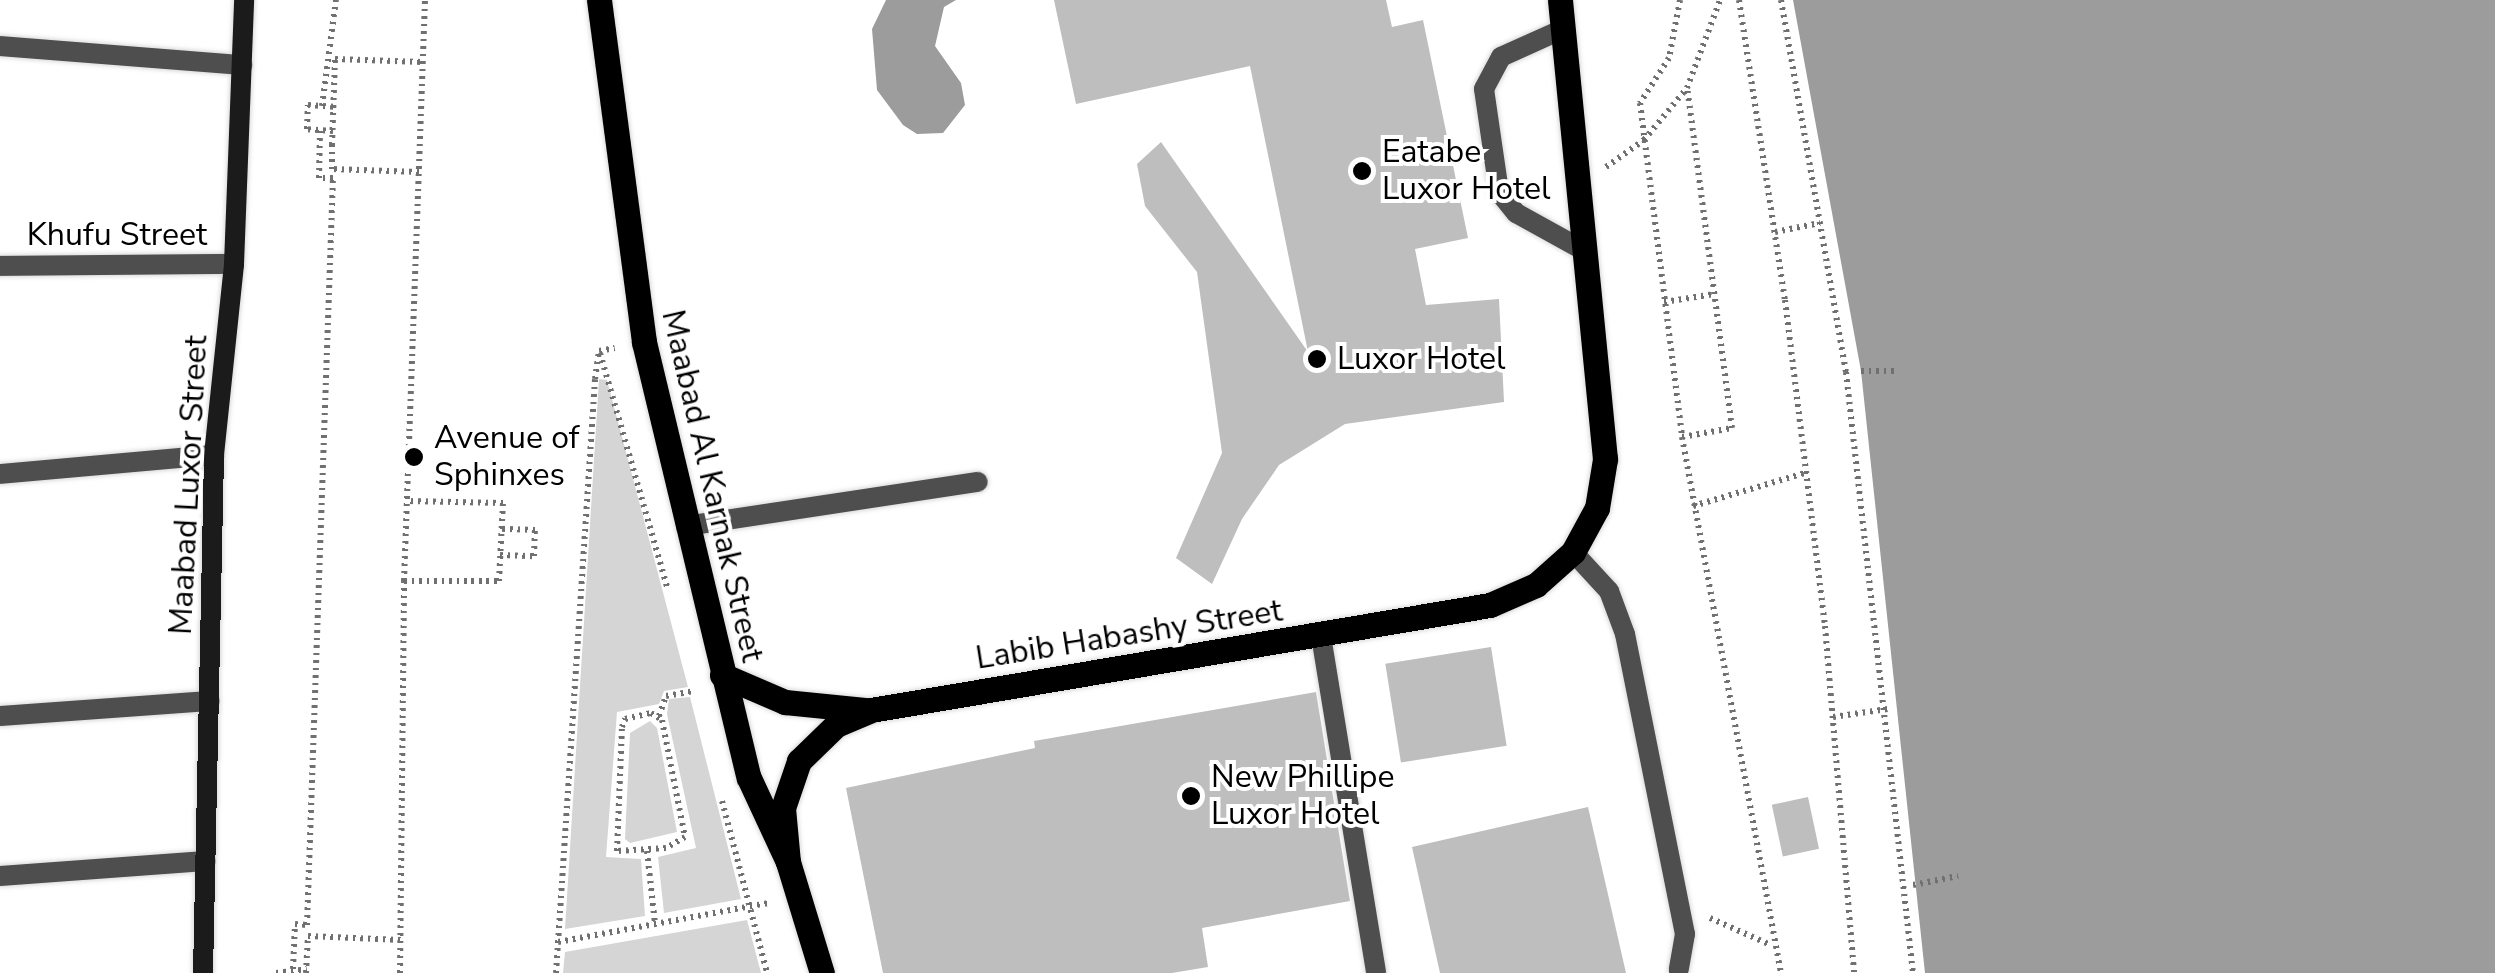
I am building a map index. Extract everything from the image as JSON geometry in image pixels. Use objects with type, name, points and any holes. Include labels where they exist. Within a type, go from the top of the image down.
[{"type":"main road","name":"Maabad Luxor Street","points":[[203,973],[214,454],[234,264],[244,0]]},
{"type":"main road","name":"Maabad Al Karnak Street","points":[[599,0],[644,342],[686,526],[749,778],[788,862],[822,973]]},
{"type":"main road","points":[[1560,0],[1605,459],[1596,508],[1573,552]]},
{"type":"main road","name":"Labib Habashy Street","points":[[788,862],[782,808],[799,761],[836,725],[871,710],[1321,636],[1490,604],[1536,585],[1573,552]]},
{"type":"main road","points":[[722,675],[785,702],[871,710]]},
{"type":"street","points":[[1563,29],[1501,58],[1484,89],[1499,192],[1516,213],[1583,250]]},
{"type":"street","points":[[0,46],[242,65]]},
{"type":"street","name":"Khufu Street","points":[[0,266],[234,264]]},
{"type":"street","points":[[0,474],[214,454]]},
{"type":"street","points":[[686,526],[978,482]]},
{"type":"street","points":[[1573,552],[1619,612],[1681,916],[1680,968]]},
{"type":"street","points":[[1321,636],[1376,973]]},
{"type":"street","points":[[0,716],[209,701]]},
{"type":"street","points":[[0,876],[205,862]]},
{"type":"path","points":[[322,106],[336,0]]},
{"type":"path","points":[[400,973],[404,582],[425,0]]},
{"type":"path","points":[[1680,0],[1669,58],[1640,104],[1682,437],[1772,946],[1781,973]]},
{"type":"path","points":[[1576,183],[1644,140],[1686,88],[1720,0]]},
{"type":"path","points":[[1739,0],[1775,232],[1834,717],[1854,973]]},
{"type":"path","points":[[1781,0],[1846,372],[1887,709],[1913,973]]},
{"type":"path","points":[[419,172],[332,170],[333,130],[335,59],[422,62]]},
{"type":"path","points":[[1682,437],[1732,428],[1686,88]]},
{"type":"path","points":[[333,130],[307,129],[308,105],[334,106]]},
{"type":"path","points":[[293,969],[295,924],[307,925],[333,178],[319,178],[320,130]]},
{"type":"path","points":[[1775,232],[1820,223]]},
{"type":"path","points":[[1664,302],[1714,294]]},
{"type":"path","points":[[600,352],[644,342]]},
{"type":"path","points":[[600,352],[670,597]]},
{"type":"path","points":[[556,973],[600,352]]},
{"type":"path","points":[[1860,371],[1897,371]]},
{"type":"path","points":[[1694,506],[1805,474]]},
{"type":"path","points":[[404,582],[498,581],[503,503],[407,500]]},
{"type":"path","points":[[500,555],[534,556],[535,530],[501,529]]},
{"type":"path","points":[[689,672],[699,709]]},
{"type":"path","points":[[658,716],[629,718],[622,727],[613,844],[617,850],[648,850],[685,837],[658,716],[666,696],[694,691]]},
{"type":"path","points":[[1834,717],[1887,709]]},
{"type":"path","points":[[717,781],[767,973]]},
{"type":"path","points":[[648,850],[655,924]]},
{"type":"path","points":[[1913,885],[1958,876]]},
{"type":"path","points":[[558,942],[798,897]]},
{"type":"path","points":[[1681,916],[1714,918],[1772,946]]},
{"type":"path","points":[[276,973],[306,971],[308,936],[401,940]]},
{"type":"shaded area","points":[[886,0],[956,0],[944,7],[935,46],[961,83],[965,105],[943,133],[917,134],[903,125],[877,90],[872,29]]},
{"type":"shaded area","points":[[1793,0],[2495,0],[2495,973],[1925,973],[1861,371]]},
{"type":"shaded area","points":[[599,379],[607,380],[688,687],[664,691],[659,704],[617,712],[606,857],[641,859],[645,916],[565,929]]},
{"type":"shaded area","points":[[690,697],[741,899],[664,913],[658,857],[696,848],[667,714],[669,699]]},
{"type":"shaded area","points":[[650,721],[657,728],[677,832],[630,843],[625,839],[630,733]]},
{"type":"shaded area","points":[[747,920],[761,973],[563,973],[565,952]]},
{"type":"building","points":[[1054,0],[1386,0],[1392,27],[1423,20],[1468,238],[1415,249],[1426,305],[1499,299],[1504,402],[1345,424],[1279,465],[1242,519],[1212,584],[1176,558],[1222,453],[1197,272],[1145,206],[1137,164],[1161,142],[1308,352],[1250,66],[1076,104]]},
{"type":"building","points":[[1491,647],[1507,746],[1401,763],[1385,664]]},
{"type":"building","points":[[1316,692],[1350,901],[1202,928],[1208,967],[1172,973],[883,973],[846,788],[1035,748],[1034,741]]},
{"type":"building","points":[[1808,797],[1819,849],[1783,857],[1772,805]]},
{"type":"building","points":[[1588,807],[1626,973],[1440,973],[1412,847]]},
{"type":"place","name":"Eatabe Luxor Hotel","points":[[1362,171]]},
{"type":"place","name":"Luxor Hotel","points":[[1317,359]]},
{"type":"place","name":"Avenue of Sphinxes","points":[[414,457]]},
{"type":"place","name":"New Phillipe Luxor Hotel","points":[[1191,796]]}]
